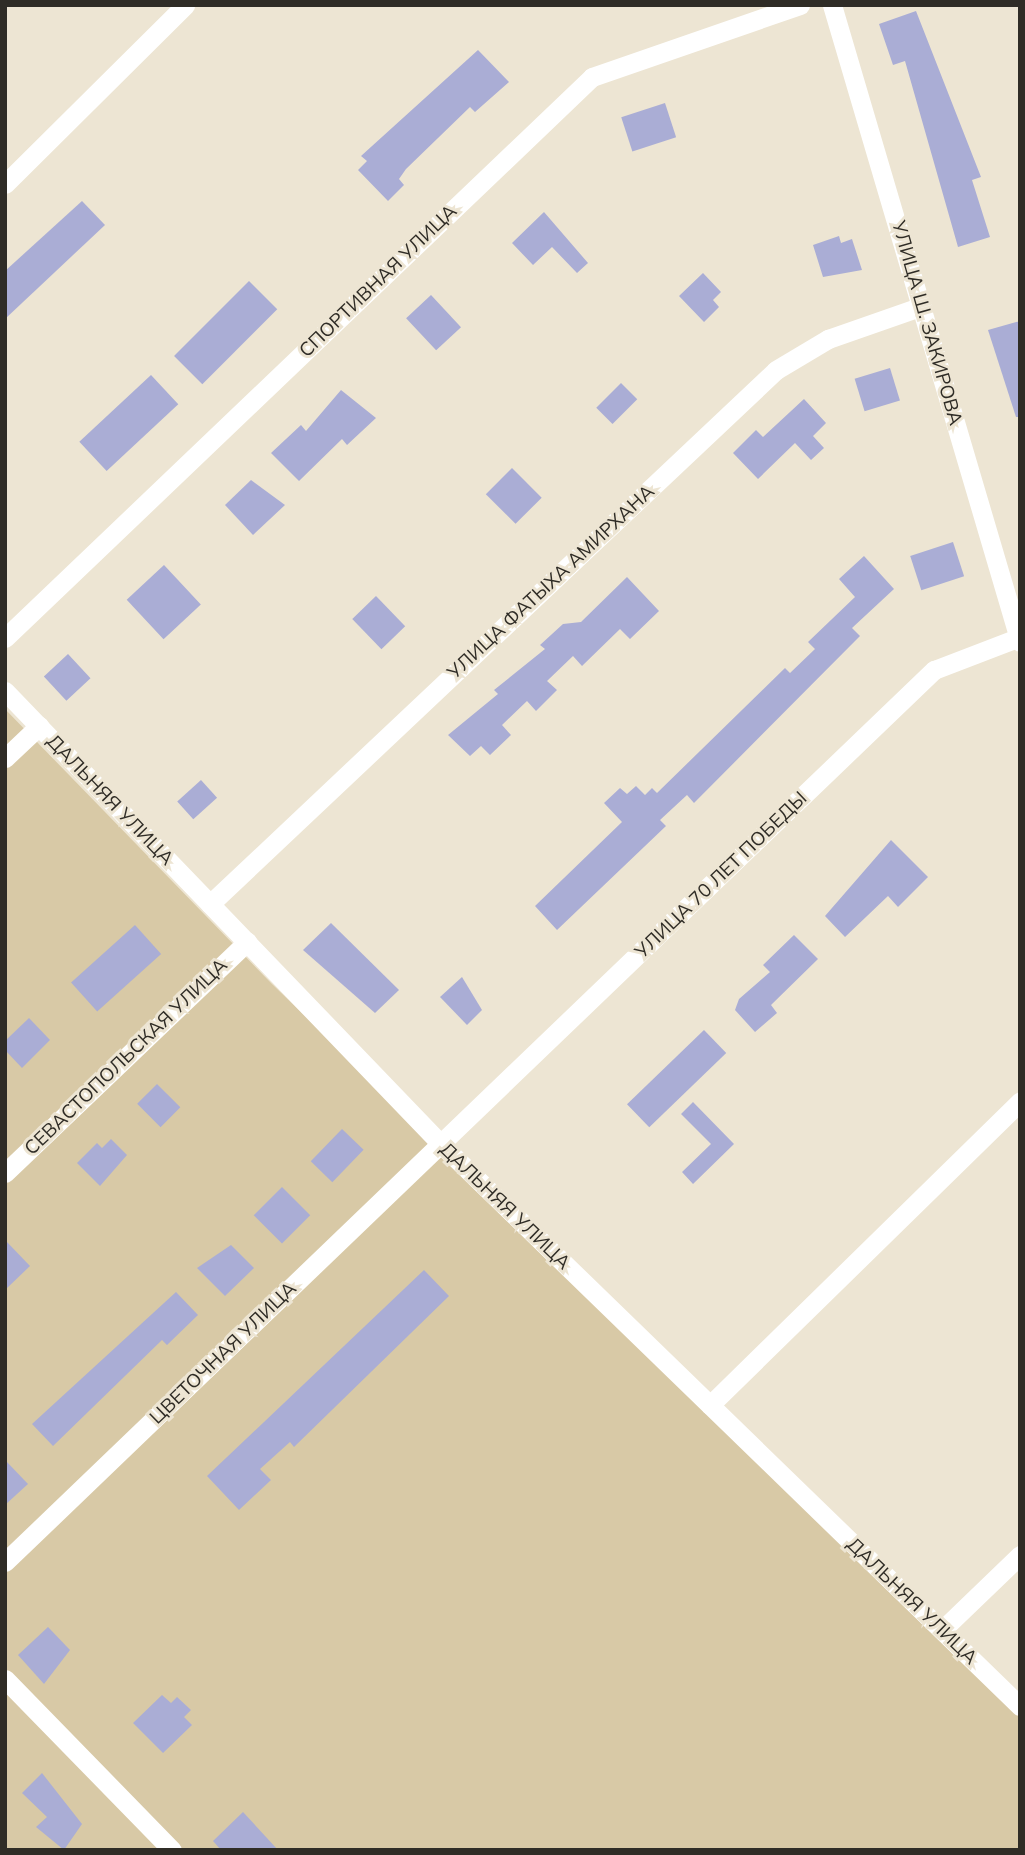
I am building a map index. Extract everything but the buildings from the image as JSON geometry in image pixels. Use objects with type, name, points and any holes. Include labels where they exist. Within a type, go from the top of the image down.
[{"type":"street","points":[[5,184],[185,5]]},
{"type":"street","name":"СПОРТИВНАЯ УЛИЦА","points":[[5,638],[592,77],[800,5]]},
{"type":"street","name":"УЛИЦА Ш. ЗАКИРОВА","points":[[832,5],[1019,639]]},
{"type":"street","name":"УЛИЦА ФАТЫХА АМИРХАНА","points":[[210,904],[776,370],[828,338],[922,306]]},
{"type":"street","name":"УЛИЦА 70 ЛЕТ ПОБЕДЫ","points":[[441,1144],[934,670],[1019,639]]},
{"type":"street","name":"ДАЛЬНЯЯ УЛИЦА","points":[[5,691],[441,1144],[1020,1706]]},
{"type":"street","points":[[5,758],[39,726]]},
{"type":"street","name":"СЕВАСТОПОЛЬСКАЯ УЛИЦА","points":[[5,1172],[247,942]]},
{"type":"street","points":[[710,1405],[1020,1101]]},
{"type":"street","name":"ЦВЕТОЧНАЯ УЛИЦА","points":[[5,1562],[441,1144]]},
{"type":"street","points":[[942,1630],[1020,1555]]},
{"type":"street","points":[[5,1679],[172,1850]]},
{"type":"shaded area","points":[[5,709],[272,984],[1020,1707],[1020,1850],[5,1850]]}]
